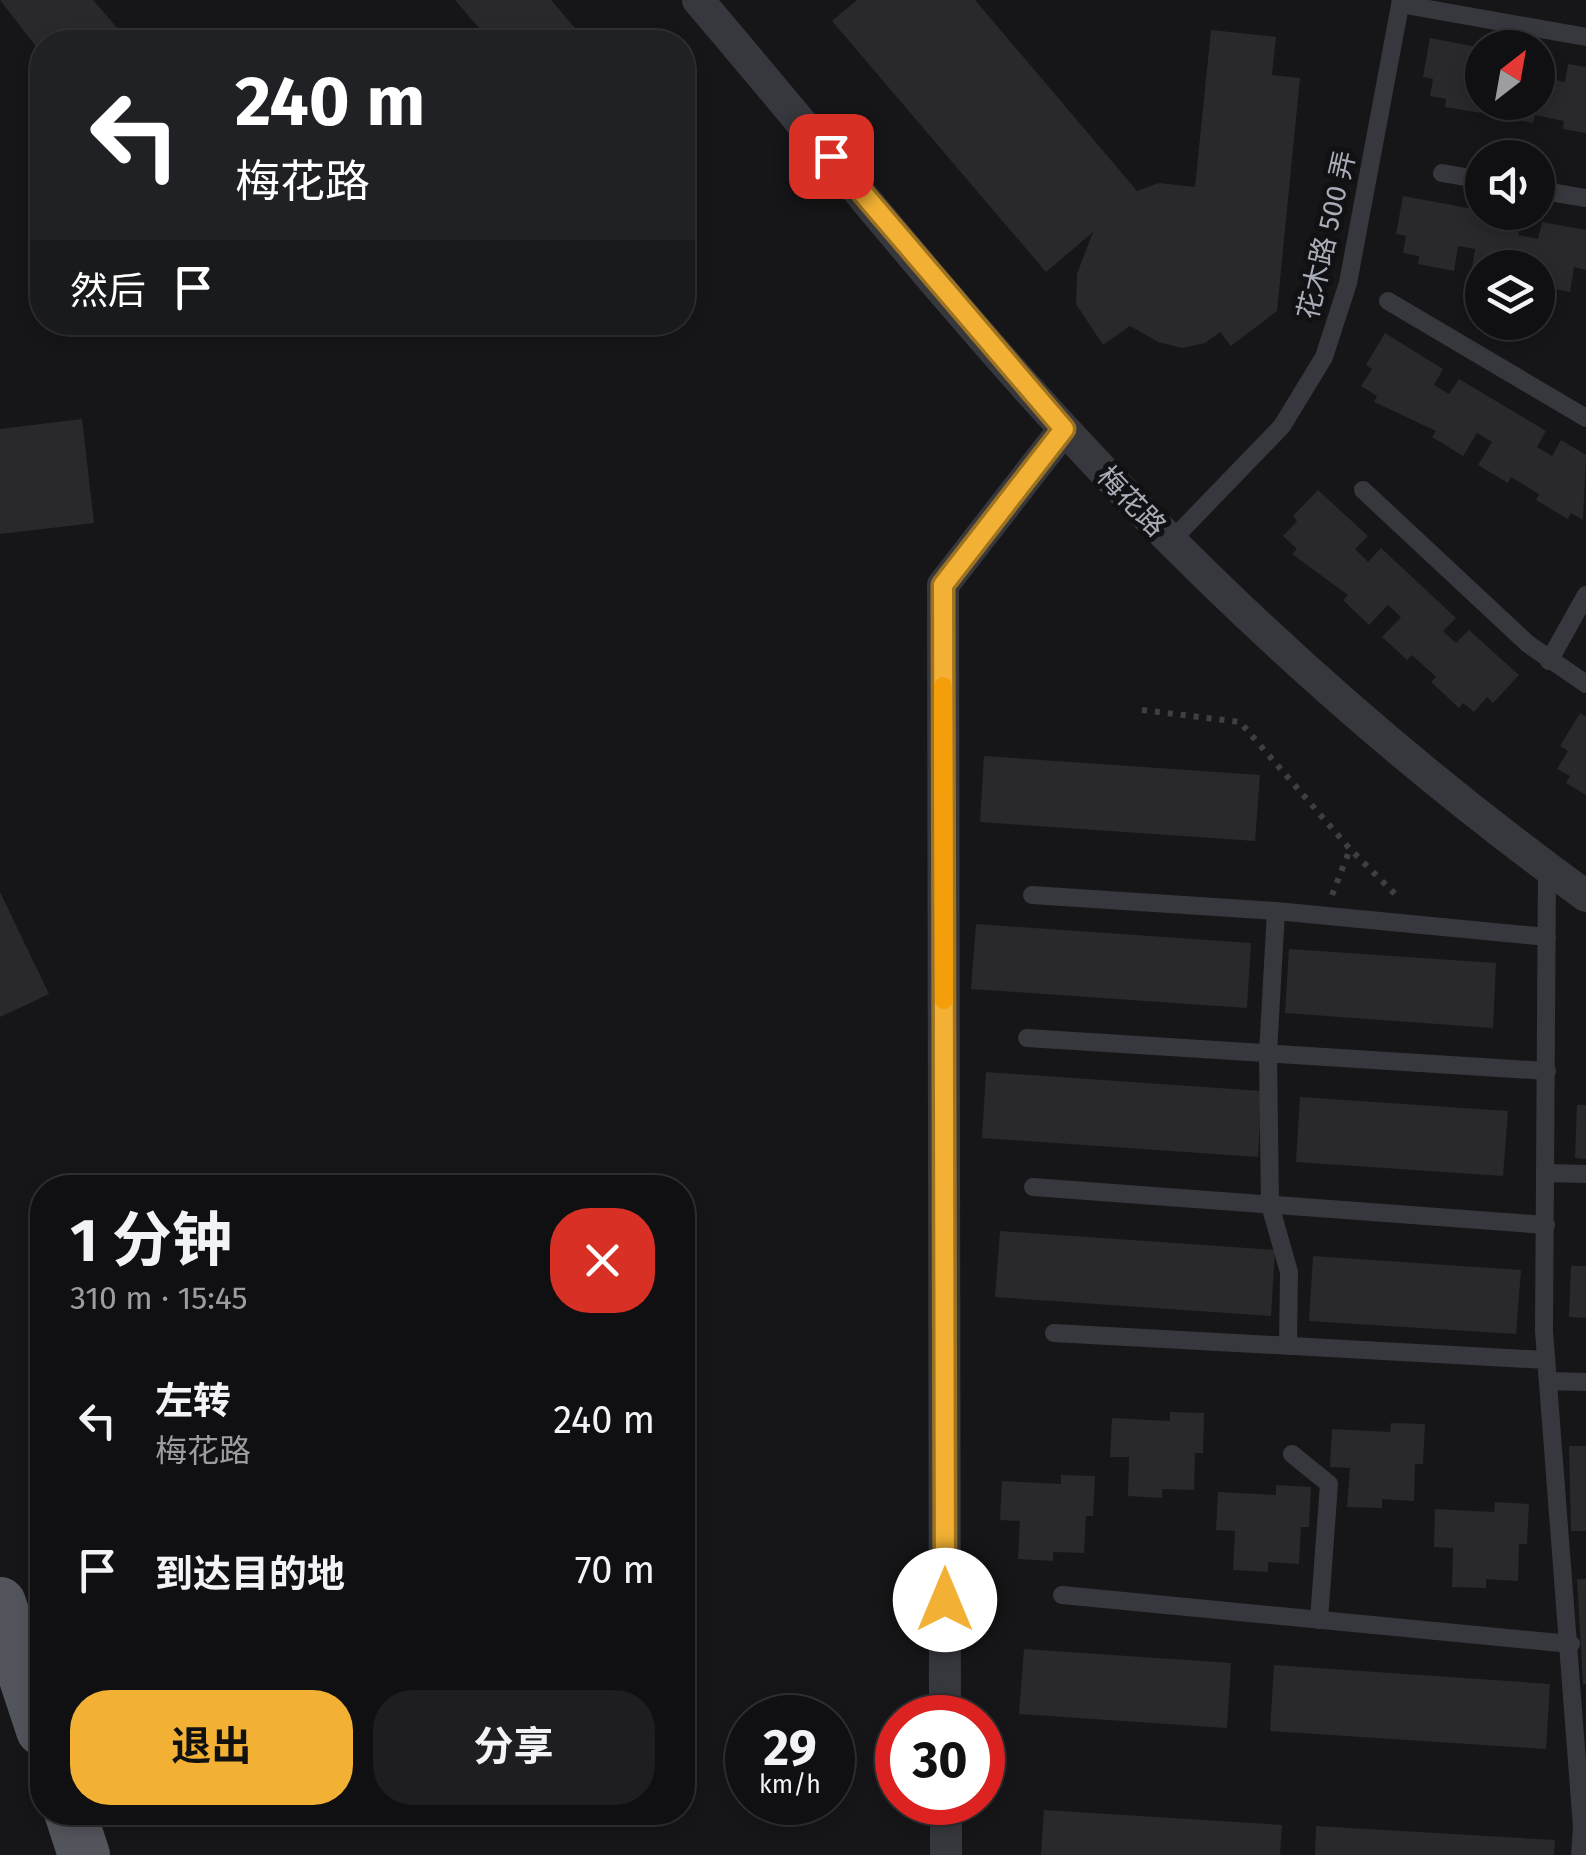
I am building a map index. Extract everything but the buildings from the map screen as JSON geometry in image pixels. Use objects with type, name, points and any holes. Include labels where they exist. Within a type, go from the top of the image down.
[{"type":"main road","points":[[0,1603],[30,1694]]},
{"type":"main road","points":[[74,1825],[84,1855]]},
{"type":"street","name":"梅花路","points":[[698,0],[1064,429],[1171,542],[1326,690],[1586,896]]},
{"type":"street","points":[[946,1695],[943,585],[1064,429]]},
{"type":"street","points":[[946,1825],[946,1855]]},
{"type":"lane","name":"花木路 500 弄","points":[[1171,542],[1282,426],[1324,357],[1348,283],[1401,2],[1586,37]]},
{"type":"lane","points":[[1442,173],[1465,177]]},
{"type":"lane","points":[[1555,193],[1586,198]]},
{"type":"lane","points":[[1388,301],[1586,418]]},
{"type":"lane","points":[[1363,490],[1548,660],[1586,684]]},
{"type":"lane","points":[[1548,660],[1586,595]]},
{"type":"lane","points":[[1547,868],[1546,1360],[1571,1644],[1582,1827],[1580,1855]]},
{"type":"lane","points":[[1032,895],[1276,911],[1547,938]]},
{"type":"lane","points":[[1276,911],[1268,1053],[1270,1205],[1289,1272],[1288,1346]]},
{"type":"lane","points":[[1026,1038],[1548,1071]]},
{"type":"lane","points":[[1547,1172],[1586,1174]]},
{"type":"lane","points":[[1033,1188],[1546,1225]]},
{"type":"lane","points":[[1054,1333],[1546,1360]]},
{"type":"lane","points":[[1548,1381],[1586,1382]]},
{"type":"lane","points":[[1292,1454],[1329,1484],[1319,1620]]},
{"type":"lane","points":[[1062,1595],[1571,1644]]},
{"type":"path","points":[[1142,710],[1240,722],[1350,849],[1434,926]]},
{"type":"path","points":[[1322,916],[1350,849]]},
{"type":"slow traffic","points":[[943,686],[944,1000]]},
{"type":"route","points":[[831,156],[1064,429],[943,585],[945,1600]]}]
